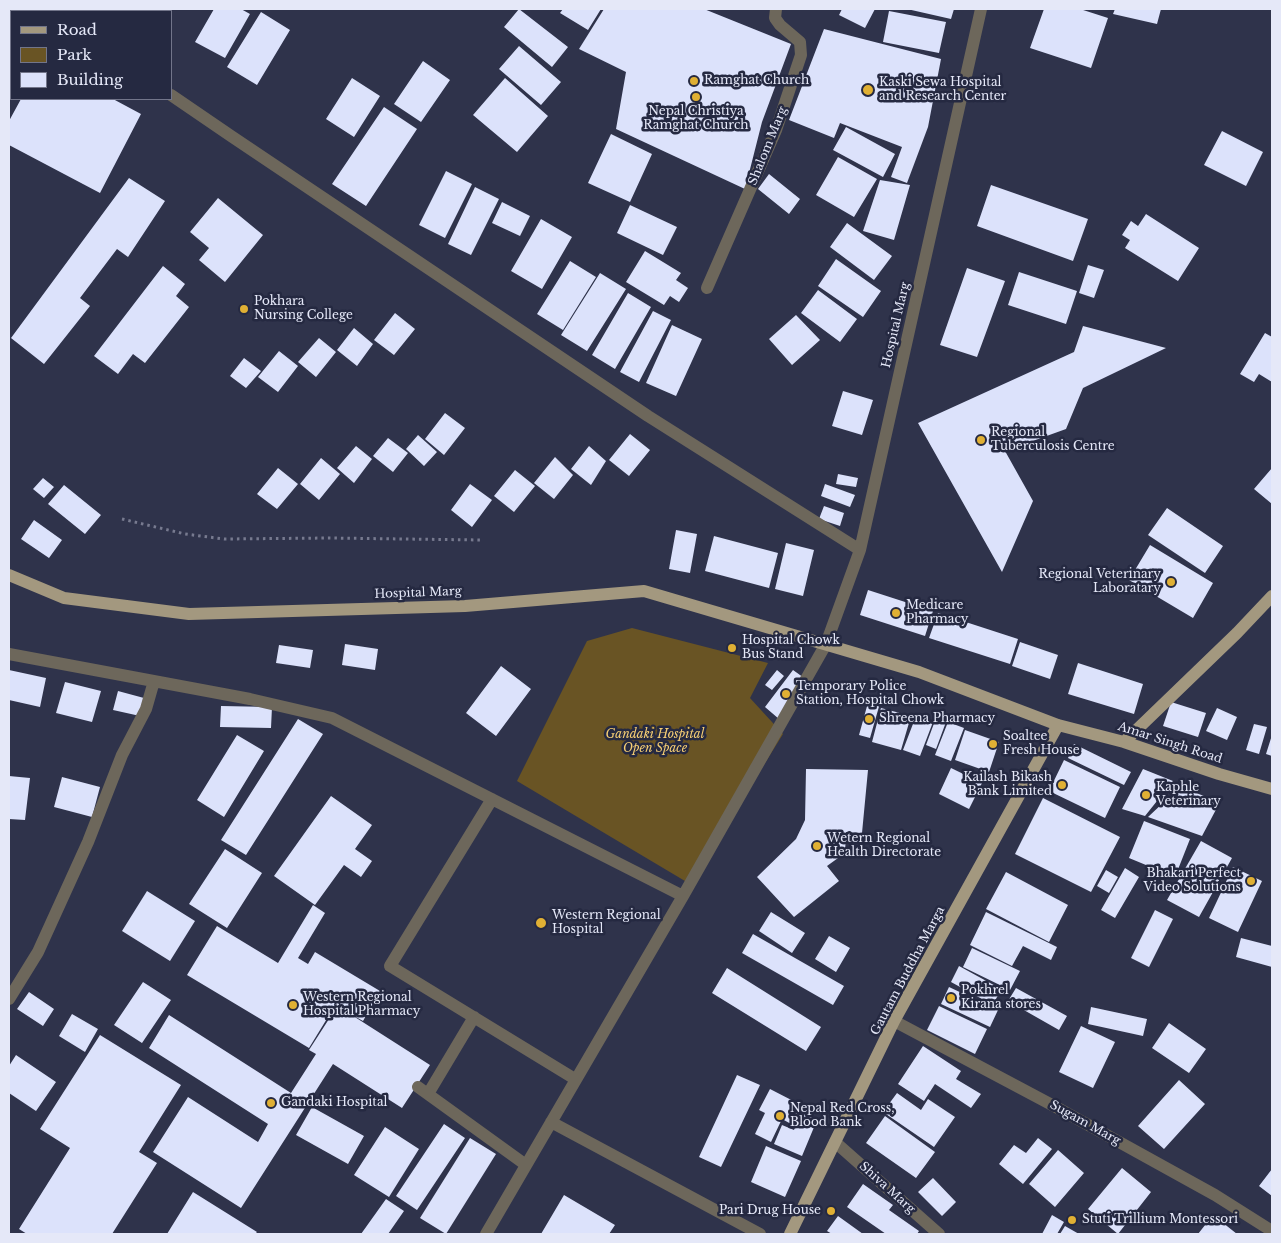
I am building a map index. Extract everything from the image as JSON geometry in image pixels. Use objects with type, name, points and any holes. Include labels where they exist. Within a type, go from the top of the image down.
[{"type":"main road","name":"Hospital Marg","points":[[9,575],[64,598],[189,614],[465,606],[644,591],[920,672],[1058,725]]},
{"type":"main road","points":[[1124,742],[1237,633],[1272,596]]},
{"type":"main road","name":"Amar Singh Road","points":[[1058,725],[1124,742],[1272,789]]},
{"type":"main road","name":"Gautam Buddha Marga","points":[[790,1234],[894,1022],[1058,725]]},
{"type":"street","name":"Shalom Marg","points":[[708,288],[776,130],[801,55],[800,42],[780,25],[775,18],[776,9]]},
{"type":"street","name":"Hospital Marg","points":[[826,644],[860,550],[981,9]]},
{"type":"street","points":[[172,96],[648,416],[860,550]]},
{"type":"street","points":[[486,1234],[683,896],[826,644]]},
{"type":"street","points":[[9,654],[250,699],[332,718],[683,896]]},
{"type":"street","points":[[9,1000],[38,952],[77,867],[122,755],[146,709],[154,681]]},
{"type":"street","points":[[492,799],[390,966],[576,1079]]},
{"type":"street","points":[[474,1017],[423,1090],[526,1165]]},
{"type":"street","name":"Sugam Marg","points":[[894,1022],[1054,1106],[1190,1181],[1272,1231]]},
{"type":"street","points":[[551,1122],[760,1234]]},
{"type":"street","name":"Shiva Marg","points":[[834,1142],[939,1234]]},
{"type":"path","points":[[122,518],[185,534],[224,538],[481,540]]},
{"type":"green space","name":"Gandaki Hospital Open Space","points":[[632,628],[768,663],[750,698],[783,734],[690,884],[517,781],[587,641]]},
{"type":"building","points":[[214,9],[241,9],[250,14],[225,58],[195,42]]},
{"type":"building","points":[[519,9],[568,47],[552,67],[504,27]]},
{"type":"building","points":[[563,9],[601,9],[588,30],[560,13]]},
{"type":"building","name":"Nepal Christiya Ramghat Church","points":[[604,9],[704,9],[791,44],[762,122],[745,189],[616,129],[626,72],[579,49]]},
{"type":"building","points":[[842,9],[875,9],[865,28],[839,15]]},
{"type":"building","points":[[907,9],[954,9],[951,19]]},
{"type":"building","points":[[1044,9],[1080,9],[1108,18],[1091,68],[1030,48]]},
{"type":"building","points":[[1115,9],[1161,9],[1157,24],[1113,14]]},
{"type":"building","points":[[889,11],[946,22],[939,53],[883,42]]},
{"type":"building","points":[[261,12],[290,30],[257,85],[227,67]]},
{"type":"building","name":"Kaski Sewa Hospital and Research Center","points":[[824,29],[941,59],[928,127],[907,183],[891,177],[902,147],[840,123],[834,138],[789,120]]},
{"type":"building","points":[[519,46],[561,82],[541,105],[499,69]]},
{"type":"building","points":[[423,61],[450,80],[421,122],[394,104]]},
{"type":"building","points":[[352,78],[380,96],[354,137],[326,119]]},
{"type":"building","points":[[505,78],[548,116],[517,152],[473,115]]},
{"type":"building","points":[[20,100],[115,100],[141,114],[100,193],[9,145],[9,121]]},
{"type":"building","points":[[384,107],[417,129],[366,206],[332,184]]},
{"type":"building","points":[[846,127],[895,154],[883,177],[833,150]]},
{"type":"building","points":[[1222,131],[1263,152],[1246,186],[1204,165]]},
{"type":"building","points":[[611,134],[652,154],[630,202],[588,183]]},
{"type":"building","points":[[838,157],[877,179],[854,217],[816,195]]},
{"type":"building","points":[[446,171],[472,184],[445,238],[419,225]]},
{"type":"building","points":[[769,174],[800,199],[789,214],[758,189]]},
{"type":"building","points":[[129,178],[165,201],[128,257],[117,249],[80,298],[90,306],[44,364],[11,338]]},
{"type":"building","points":[[880,180],[910,185],[894,240],[863,231]]},
{"type":"building","points":[[991,185],[1088,219],[1073,261],[977,226]]},
{"type":"building","points":[[475,187],[499,199],[471,255],[448,244]]},
{"type":"building","points":[[218,198],[263,235],[225,282],[199,260],[209,248],[190,232]]},
{"type":"building","points":[[502,202],[530,216],[520,236],[492,223]]},
{"type":"building","points":[[630,205],[677,227],[663,255],[617,233]]},
{"type":"building","points":[[1146,214],[1199,248],[1178,281],[1125,248],[1130,240],[1122,235],[1131,221],[1138,226]]},
{"type":"building","points":[[541,219],[572,237],[542,289],[511,271]]},
{"type":"building","points":[[847,223],[892,256],[874,280],[830,247]]},
{"type":"building","points":[[645,251],[681,273],[676,280],[688,288],[679,302],[670,296],[664,305],[626,282]]},
{"type":"building","points":[[836,259],[881,291],[863,317],[818,286]]},
{"type":"building","points":[[570,261],[596,277],[563,330],[537,314]]},
{"type":"building","points":[[1088,265],[1104,270],[1094,298],[1079,293]]},
{"type":"building","points":[[163,266],[185,284],[176,296],[189,307],[145,363],[133,354],[118,374],[94,356]]},
{"type":"building","points":[[967,268],[1005,281],[977,357],[940,345]]},
{"type":"building","points":[[1019,272],[1077,291],[1066,324],[1008,305]]},
{"type":"building","points":[[600,273],[626,289],[587,351],[561,335]]},
{"type":"building","points":[[818,290],[857,319],[840,342],[801,313]]},
{"type":"building","points":[[628,293],[651,307],[615,369],[592,355]]},
{"type":"building","points":[[653,311],[671,320],[639,382],[620,372]]},
{"type":"building","points":[[395,313],[415,329],[394,355],[374,340]]},
{"type":"building","points":[[796,315],[820,340],[792,365],[769,339]]},
{"type":"building","points":[[672,325],[702,339],[676,396],[646,383]]},
{"type":"building","name":"Regional Tuberculosis Centre","points":[[1083,326],[1166,348],[1083,388],[1066,429],[1005,451],[1033,501],[1002,572],[918,423],[1074,352]]},
{"type":"building","points":[[354,328],[373,344],[357,366],[337,350]]},
{"type":"building","points":[[1265,333],[1272,337],[1272,382],[1259,374],[1254,382],[1240,374]]},
{"type":"building","points":[[319,338],[336,352],[316,377],[298,362]]},
{"type":"building","points":[[279,351],[298,366],[278,392],[258,377]]},
{"type":"building","points":[[244,358],[261,371],[246,388],[230,376]]},
{"type":"building","points":[[843,391],[873,400],[862,435],[832,426]]},
{"type":"building","points":[[445,413],[465,428],[444,455],[425,439]]},
{"type":"building","points":[[630,434],[650,450],[629,476],[609,460]]},
{"type":"building","points":[[418,435],[437,452],[424,466],[406,449]]},
{"type":"building","points":[[388,438],[408,453],[393,472],[373,456]]},
{"type":"building","points":[[356,446],[372,459],[354,483],[337,468]]},
{"type":"building","points":[[589,446],[606,461],[591,485],[571,469]]},
{"type":"building","points":[[555,457],[573,475],[554,499],[534,483]]},
{"type":"building","points":[[321,458],[340,474],[319,500],[300,484]]},
{"type":"building","points":[[278,468],[298,484],[277,509],[257,494]]},
{"type":"building","points":[[1272,468],[1272,504],[1254,489]]},
{"type":"building","points":[[515,470],[535,486],[514,512],[494,496]]},
{"type":"building","points":[[838,474],[858,478],[856,487],[836,484]]},
{"type":"building","points":[[43,478],[54,487],[44,498],[33,489]]},
{"type":"building","points":[[470,484],[492,500],[472,527],[451,510]]},
{"type":"building","points":[[825,484],[855,495],[850,507],[821,496]]},
{"type":"building","points":[[64,485],[101,515],[85,534],[48,504]]},
{"type":"building","points":[[824,506],[844,513],[840,526],[819,519]]},
{"type":"building","points":[[1167,508],[1223,546],[1205,573],[1148,535]]},
{"type":"building","points":[[34,520],[62,540],[49,558],[21,539]]},
{"type":"building","points":[[676,530],[697,534],[690,573],[669,569]]},
{"type":"building","points":[[714,536],[778,553],[769,588],[705,571]]},
{"type":"building","points":[[786,543],[814,550],[803,596],[775,589]]},
{"type":"building","name":"Regional Veterinary Laboratary","points":[[1150,545],[1213,583],[1193,618],[1129,580]]},
{"type":"building","name":"Medicare Pharmacy","points":[[868,590],[933,611],[925,636],[860,615]]},
{"type":"building","points":[[938,613],[1018,639],[1010,664],[929,638]]},
{"type":"building","points":[[1020,642],[1058,655],[1050,679],[1012,666]]},
{"type":"building","points":[[345,644],[378,649],[375,670],[342,665]]},
{"type":"building","points":[[279,645],[313,650],[310,668],[276,663]]},
{"type":"building","points":[[1078,663],[1143,684],[1134,714],[1068,694]]},
{"type":"building","points":[[501,666],[531,689],[496,736],[466,713]]},
{"type":"building","points":[[9,670],[46,678],[40,707],[9,700]]},
{"type":"building","points":[[777,670],[784,676],[772,690],[765,685]]},
{"type":"building","name":"Temporary Police Station, Hospital Chowk","points":[[793,670],[807,680],[779,719],[765,707]]},
{"type":"building","points":[[65,682],[101,691],[92,722],[56,713]]},
{"type":"building","points":[[118,691],[144,698],[140,716],[113,710]]},
{"type":"building","name":"Shreena Pharmacy","points":[[869,699],[880,703],[870,738],[859,735]]},
{"type":"building","points":[[1171,702],[1206,713],[1198,737],[1163,726]]},
{"type":"building","points":[[221,706],[272,707],[271,728],[220,727]]},
{"type":"building","points":[[881,708],[911,716],[901,750],[872,742]]},
{"type":"building","points":[[1217,708],[1237,717],[1227,740],[1206,731]]},
{"type":"building","points":[[916,716],[933,722],[920,756],[903,750]]},
{"type":"building","points":[[936,718],[946,722],[936,749],[926,745]]},
{"type":"building","points":[[298,719],[323,734],[246,855],[221,840]]},
{"type":"building","points":[[948,722],[964,728],[951,761],[935,755]]},
{"type":"building","points":[[1254,724],[1267,727],[1259,754],[1246,750]]},
{"type":"building","points":[[965,730],[999,742],[989,772],[955,760]]},
{"type":"building","points":[[237,735],[264,751],[224,817],[197,800]]},
{"type":"building","points":[[1272,735],[1272,756],[1266,754]]},
{"type":"building","points":[[1074,744],[1131,772],[1124,785],[1068,758]]},
{"type":"building","points":[[1064,760],[1120,787],[1105,818],[1049,791]]},
{"type":"building","points":[[951,768],[982,783],[969,809],[939,794]]},
{"type":"building","name":"Wetern Regional Health Directorate","points":[[806,769],[868,770],[862,833],[846,832],[845,853],[827,866],[839,881],[794,917],[757,877],[796,839],[805,820]]},
{"type":"building","name":"Kaphle Veterinary","points":[[1143,769],[1173,781],[1145,816],[1122,809]]},
{"type":"building","points":[[9,776],[30,778],[25,820],[9,819]]},
{"type":"building","points":[[62,777],[100,787],[92,817],[54,807]]},
{"type":"building","points":[[1180,787],[1220,802],[1202,836],[1148,817]]},
{"type":"building","points":[[331,796],[372,825],[355,849],[372,861],[361,877],[344,865],[315,905],[274,876]]},
{"type":"building","points":[[1043,798],[1120,837],[1091,892],[1015,854]]},
{"type":"building","points":[[1144,821],[1190,839],[1175,877],[1129,858]]},
{"type":"building","points":[[1201,841],[1232,858],[1199,917],[1167,900]]},
{"type":"building","points":[[225,849],[262,873],[227,928],[189,904]]},
{"type":"building","points":[[1233,867],[1262,881],[1238,932],[1209,918]]},
{"type":"building","points":[[1125,868],[1139,877],[1115,918],[1101,910]]},
{"type":"building","points":[[1106,870],[1118,877],[1109,893],[1097,886]]},
{"type":"building","points":[[1006,872],[1068,905],[1049,942],[986,909]]},
{"type":"building","points":[[147,891],[195,921],[170,961],[122,931]]},
{"type":"building","name":"Gandaki Hospital","points":[[313,905],[325,913],[298,958],[308,964],[315,952],[380,991],[363,1021],[347,1012],[430,1065],[402,1108],[333,1064],[241,1208],[153,1152],[188,1097],[258,1142],[268,1124],[149,1048],[169,1015],[291,1093],[316,1054],[309,1050],[338,1005],[336,1004],[309,1048],[187,975],[217,926],[278,963]]},
{"type":"building","points":[[1155,910],[1173,919],[1149,967],[1131,958]]},
{"type":"building","points":[[771,912],[805,933],[792,953],[759,931]]},
{"type":"building","points":[[986,912],[1057,947],[1051,960],[1023,946],[1012,966],[970,945]]},
{"type":"building","points":[[753,934],[844,986],[833,1005],[742,953]]},
{"type":"building","points":[[829,936],[850,948],[836,972],[815,959]]},
{"type":"building","points":[[1241,938],[1272,946],[1272,967],[1236,957]]},
{"type":"building","points":[[972,948],[1020,971],[1010,990],[963,967]]},
{"type":"building","points":[[959,966],[1001,989],[993,1005],[951,982]]},
{"type":"building","points":[[727,968],[821,1027],[806,1051],[712,993]]},
{"type":"building","points":[[143,982],[171,1000],[142,1043],[114,1025]]},
{"type":"building","points":[[949,987],[998,1010],[990,1027],[941,1004]]},
{"type":"building","points":[[1016,988],[1067,1016],[1059,1030],[1008,1001]]},
{"type":"building","points":[[29,992],[54,1009],[43,1026],[17,1009]]},
{"type":"building","points":[[939,1006],[987,1029],[975,1054],[927,1030]]},
{"type":"building","points":[[1091,1007],[1147,1019],[1143,1036],[1088,1024]]},
{"type":"building","points":[[72,1014],[98,1029],[85,1052],[59,1036]]},
{"type":"building","points":[[1169,1023],[1206,1049],[1189,1073],[1152,1048]]},
{"type":"building","points":[[1081,1026],[1115,1042],[1093,1088],[1059,1072]]},
{"type":"building","points":[[100,1035],[181,1085],[139,1152],[157,1163],[112,1234],[27,1234],[19,1229],[70,1148],[40,1129]]},
{"type":"building","points":[[923,1046],[961,1071],[956,1079],[981,1094],[971,1108],[935,1084],[924,1101],[898,1084]]},
{"type":"building","points":[[16,1055],[56,1082],[36,1111],[9,1093],[9,1066]]},
{"type":"building","points":[[737,1075],[760,1085],[721,1167],[699,1157]]},
{"type":"building","points":[[1179,1080],[1205,1104],[1164,1149],[1138,1126]]},
{"type":"building","name":"Nepal Red Cross, Blood Bank","points":[[770,1089],[803,1106],[793,1125],[782,1119],[771,1142],[755,1134],[765,1113],[759,1110]]},
{"type":"building","points":[[897,1093],[921,1110],[928,1099],[955,1117],[934,1147],[883,1112]]},
{"type":"building","points":[[312,1107],[364,1136],[348,1164],[296,1135]]},
{"type":"building","points":[[801,1113],[817,1120],[802,1156],[774,1144],[782,1125],[794,1130]]},
{"type":"building","points":[[885,1116],[935,1152],[916,1178],[866,1143]]},
{"type":"building","points":[[444,1124],[465,1138],[417,1210],[396,1196]]},
{"type":"building","points":[[385,1127],[419,1149],[389,1197],[354,1175]]},
{"type":"building","points":[[470,1138],[496,1154],[446,1234],[420,1218]]},
{"type":"building","points":[[1038,1138],[1052,1149],[1023,1184],[999,1164],[1014,1145],[1026,1153]]},
{"type":"building","points":[[766,1146],[801,1161],[785,1197],[751,1182]]},
{"type":"building","points":[[1058,1150],[1084,1173],[1055,1207],[1029,1184]]},
{"type":"building","points":[[1122,1168],[1151,1192],[1118,1234],[1088,1209]]},
{"type":"building","points":[[1272,1169],[1272,1196],[1259,1186]]},
{"type":"building","points":[[933,1178],[956,1202],[942,1216],[918,1192]]},
{"type":"building","points":[[863,1184],[893,1205],[889,1210],[919,1231],[917,1234],[886,1234],[847,1207]]},
{"type":"building","points":[[193,1192],[257,1232],[255,1234],[167,1234]]},
{"type":"building","points":[[564,1195],[615,1225],[609,1234],[541,1234]]},
{"type":"building","points":[[386,1199],[404,1211],[388,1234],[361,1234]]},
{"type":"building","points":[[1052,1215],[1064,1222],[1057,1234],[1042,1234]]},
{"type":"building","points":[[1213,1215],[1237,1234],[1198,1234]]},
{"type":"building","points":[[838,1216],[863,1234],[832,1234],[827,1231]]},
{"type":"building","points":[[1065,1226],[1079,1234],[1060,1234]]},
{"type":"place","name":"Ramghat Church","points":[[694,81]]},
{"type":"place","name":"Kaski Sewa Hospital and Research Center","points":[[868,90]]},
{"type":"place","name":"Nepal Christiya Ramghat Church","points":[[696,97]]},
{"type":"place","name":"Pokhara Nursing College","points":[[244,309]]},
{"type":"place","name":"Regional Tuberculosis Centre","points":[[981,440]]},
{"type":"place","name":"Regional Veterinary Laboratary","points":[[1171,582]]},
{"type":"place","name":"Medicare Pharmacy","points":[[896,613]]},
{"type":"place","name":"Hospital Chowk Bus Stand","points":[[732,648]]},
{"type":"place","name":"Temporary Police Station, Hospital Chowk","points":[[786,694]]},
{"type":"place","name":"Shreena Pharmacy","points":[[869,719]]},
{"type":"place","name":"Soaltee Fresh House","points":[[993,744]]},
{"type":"place","name":"Kailash Bikash Bank Limited","points":[[1062,785]]},
{"type":"place","name":"Kaphle Veterinary","points":[[1146,795]]},
{"type":"place","name":"Wetern Regional Health Directorate","points":[[817,846]]},
{"type":"place","name":"Bhakari Perfect Video Solutions","points":[[1251,881]]},
{"type":"place","name":"Western Regional Hospital","points":[[541,923]]},
{"type":"place","name":"Pokhrel Kirana stores","points":[[951,998]]},
{"type":"place","name":"Western Regional Hospital Pharmacy","points":[[293,1005]]},
{"type":"place","name":"Gandaki Hospital","points":[[271,1103]]},
{"type":"place","name":"Nepal Red Cross, Blood Bank","points":[[780,1116]]},
{"type":"place","name":"Pari Drug House","points":[[831,1211]]},
{"type":"place","name":"Stuti Trillium Montessori","points":[[1072,1220]]}]
